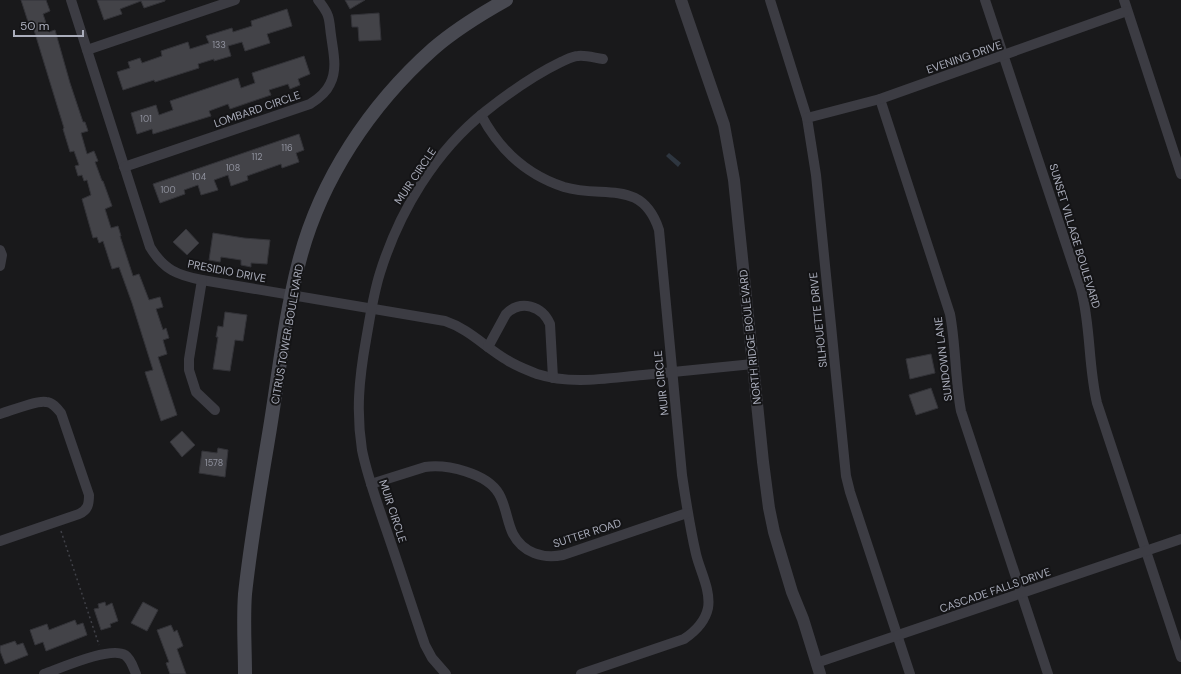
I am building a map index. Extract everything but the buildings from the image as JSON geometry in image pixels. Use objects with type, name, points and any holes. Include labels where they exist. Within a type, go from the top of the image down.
[{"type":"main road","name":"CITRUS TOWER BOULEVARD","points":[[245,674],[245,595],[259,493],[292,295],[310,227],[321,200],[346,152],[383,100],[434,48],[506,0]]},
{"type":"street","name":"PRESIDIO DRIVE","points":[[71,0],[150,247],[156,257],[172,271],[184,276],[202,280],[371,308],[456,324],[506,360],[522,368],[553,378],[583,380],[752,364]]},
{"type":"street","points":[[87,50],[235,0]]},
{"type":"street","name":"LOMBARD CIRCLE","points":[[124,167],[310,104],[318,99],[325,92],[334,74],[328,18],[325,8],[318,0]]},
{"type":"street","name":"NORTH RIDGE BOULEVARD","points":[[681,0],[724,124],[729,148],[734,180],[763,462],[772,520],[792,592],[803,619],[818,669]]},
{"type":"street","name":"SILHOUETTE DRIVE","points":[[770,0],[807,118],[816,175],[846,476],[910,674]]},
{"type":"street","name":"SUNSET VILLAGE BOULEVARD","points":[[985,0],[1081,289],[1088,321],[1093,386],[1097,403],[1181,657]]},
{"type":"street","points":[[1124,0],[1181,174]]},
{"type":"street","name":"EVENING DRIVE","points":[[807,118],[880,99],[1128,11]]},
{"type":"street","name":"MUIR CIRCLE","points":[[446,674],[432,658],[425,645],[371,484],[363,453],[359,428],[358,403],[360,378],[371,308],[379,275],[398,225],[412,198],[428,173],[463,132],[508,93],[554,65],[576,55],[603,59]]},
{"type":"street","name":"SUNDOWN LANE","points":[[880,99],[946,300],[954,334],[957,386],[961,411],[1048,674]]},
{"type":"street","name":"MUIR CIRCLE","points":[[481,115],[497,140],[509,154],[535,174],[565,187],[625,194],[634,197],[649,210],[655,219],[658,230],[687,513],[708,598],[708,608],[700,626],[684,639],[581,674]]},
{"type":"street","points":[[0,250],[2,255],[0,266]]},
{"type":"street","points":[[202,280],[189,360],[196,392],[215,410]]},
{"type":"street","points":[[488,347],[506,314],[510,310],[516,306],[530,306],[542,313],[550,324],[553,378]]},
{"type":"street","points":[[0,414],[46,402],[56,406],[61,413],[89,495],[89,505],[83,512],[0,541]]},
{"type":"street","name":"SUTTER ROAD","points":[[371,484],[424,467],[433,466],[477,475],[493,486],[499,494],[513,534],[519,542],[530,551],[544,556],[553,557],[563,555],[687,513]]},
{"type":"street","name":"CASCADE FALLS DRIVE","points":[[818,669],[897,636],[1181,539]]},
{"type":"street","points":[[44,674],[102,654],[115,652],[126,656],[136,674]]},
{"type":"path","points":[[57,522],[102,654]]},
{"type":"shaded area","points":[[669,153],[681,163],[678,167],[666,156]]}]
